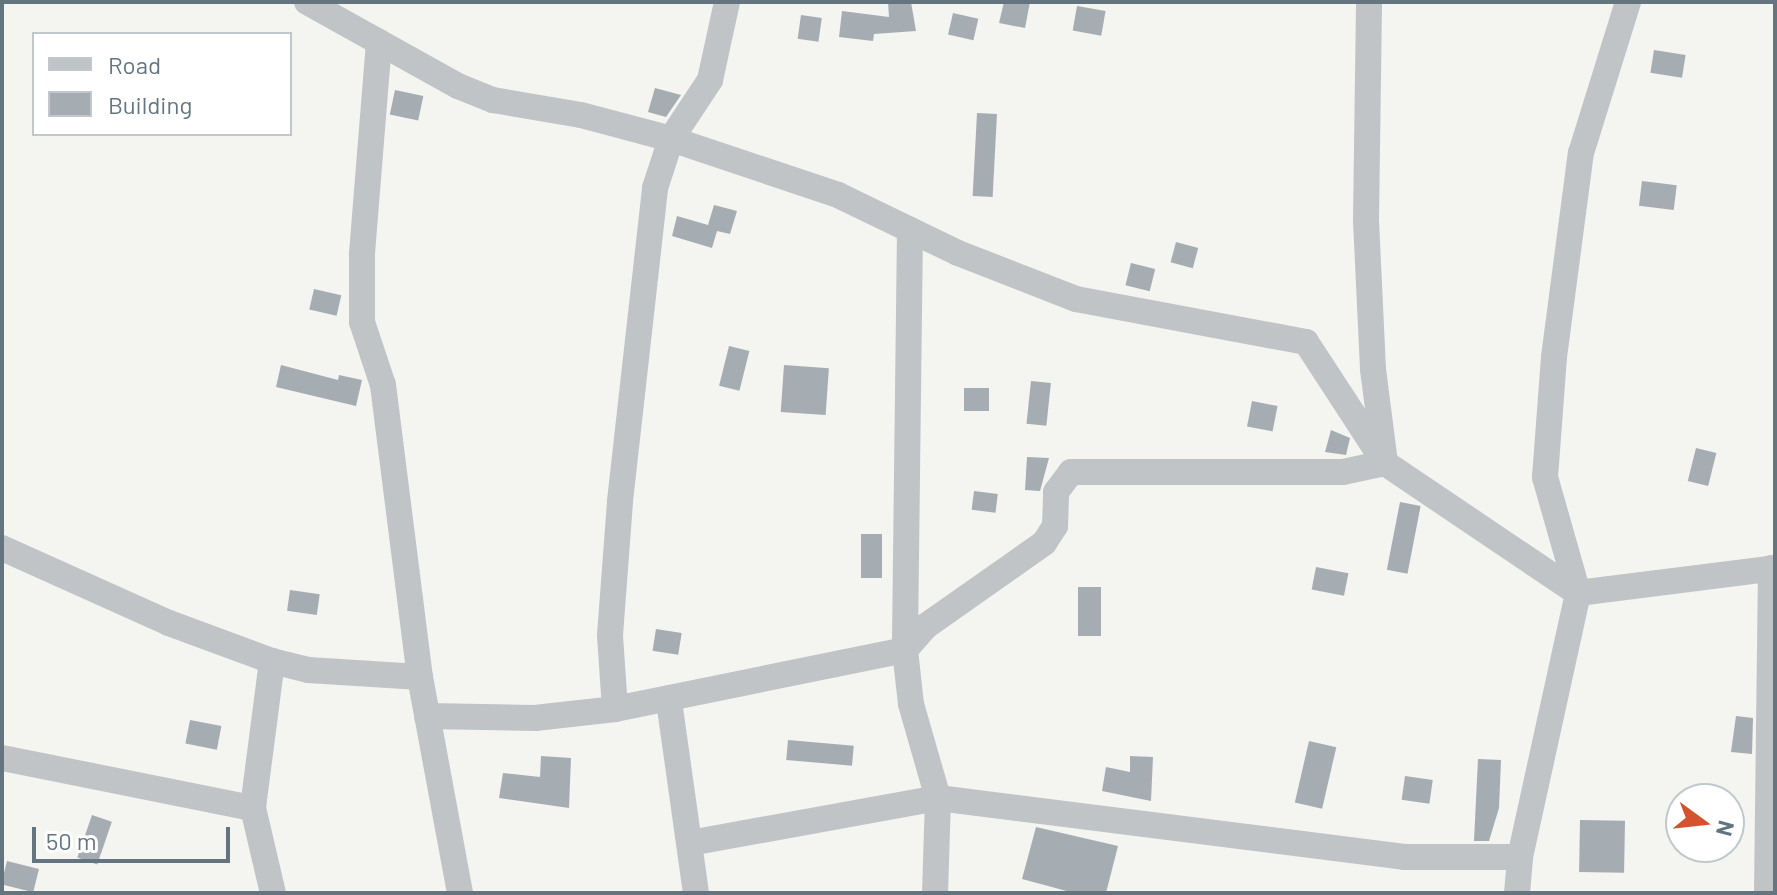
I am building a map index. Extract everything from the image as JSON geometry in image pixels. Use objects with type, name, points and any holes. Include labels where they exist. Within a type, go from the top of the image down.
[{"type":"street","points":[[307,2],[493,100],[581,115],[671,139],[838,195],[910,230],[1076,299],[1306,342],[1385,463],[1578,593],[1773,568],[1767,893]]},
{"type":"street","points":[[1369,2],[1366,220],[1373,369],[1385,463]]},
{"type":"street","points":[[1517,893],[1520,857],[1578,593],[1545,477],[1554,357],[1581,153],[1628,2]]},
{"type":"street","points":[[615,709],[610,635],[641,278],[655,188],[671,139],[710,80],[731,4]]},
{"type":"street","points":[[379,42],[362,255],[362,322],[383,385],[420,677],[460,893]]},
{"type":"street","points":[[910,230],[905,650],[911,704],[938,798],[935,893]]},
{"type":"street","points":[[427,716],[535,718],[615,709],[669,701],[905,650],[926,626],[1044,543],[1055,526],[1056,492],[1071,472],[1343,472],[1385,463]]},
{"type":"street","points":[[2,548],[169,623],[272,661],[308,670],[420,677]]},
{"type":"street","points":[[272,661],[253,808],[273,893]]},
{"type":"street","points":[[669,701],[696,893]]},
{"type":"street","points":[[2,758],[253,808]]},
{"type":"street","points":[[690,843],[938,798],[1404,857],[1520,857]]},
{"type":"building","points":[[888,2],[911,2],[916,31],[874,34],[873,41],[839,37],[842,11],[889,17]]},
{"type":"building","points":[[1004,2],[1030,2],[1025,28],[999,23]]},
{"type":"building","points":[[1077,6],[1106,11],[1101,36],[1073,31]]},
{"type":"building","points":[[953,13],[978,19],[973,40],[948,34]]},
{"type":"building","points":[[801,15],[822,18],[818,42],[798,39]]},
{"type":"building","points":[[1654,50],[1686,55],[1682,78],[1650,73]]},
{"type":"building","points":[[655,88],[681,95],[666,117],[648,112]]},
{"type":"building","points":[[395,90],[423,96],[418,120],[390,114]]},
{"type":"building","points":[[977,113],[997,114],[993,197],[973,196]]},
{"type":"building","points":[[1642,181],[1677,185],[1674,210],[1639,206]]},
{"type":"building","points":[[714,205],[737,211],[730,234],[717,231],[712,248],[672,236],[677,216],[708,225]]},
{"type":"building","points":[[1176,242],[1198,248],[1193,268],[1171,262]]},
{"type":"building","points":[[1131,263],[1155,269],[1150,291],[1125,285]]},
{"type":"building","points":[[314,289],[341,295],[337,316],[309,309]]},
{"type":"building","points":[[729,346],[749,351],[739,391],[719,386]]},
{"type":"building","points":[[281,365],[338,380],[339,375],[362,380],[356,406],[276,387]]},
{"type":"building","points":[[784,365],[829,368],[826,415],[781,412]]},
{"type":"building","points":[[1031,381],[1051,383],[1046,426],[1027,424]]},
{"type":"building","points":[[964,388],[989,388],[989,411],[964,411]]},
{"type":"building","points":[[1252,401],[1278,406],[1273,431],[1247,427]]},
{"type":"building","points":[[1331,430],[1350,438],[1346,455],[1325,452]]},
{"type":"building","points":[[1696,448],[1716,453],[1708,486],[1688,481]]},
{"type":"building","points":[[1027,457],[1049,458],[1040,491],[1025,490]]},
{"type":"building","points":[[974,491],[998,494],[996,513],[972,510]]},
{"type":"building","points":[[1400,502],[1421,506],[1407,574],[1387,570]]},
{"type":"building","points":[[861,534],[882,534],[882,578],[861,578]]},
{"type":"building","points":[[1316,567],[1348,573],[1344,596],[1312,590]]},
{"type":"building","points":[[1078,587],[1101,587],[1101,636],[1078,636]]},
{"type":"building","points":[[290,590],[320,594],[317,615],[287,611]]},
{"type":"building","points":[[656,629],[682,633],[678,655],[653,651]]},
{"type":"building","points":[[1736,716],[1753,718],[1752,754],[1731,752]]},
{"type":"building","points":[[190,720],[221,726],[217,750],[185,744]]},
{"type":"building","points":[[788,740],[854,746],[852,766],[786,760]]},
{"type":"building","points":[[1309,741],[1336,747],[1322,809],[1295,802]]},
{"type":"building","points":[[541,756],[571,758],[569,808],[499,798],[503,773],[540,777]]},
{"type":"building","points":[[1130,756],[1153,757],[1151,801],[1102,791],[1106,767],[1130,772]]},
{"type":"building","points":[[1478,759],[1501,760],[1499,808],[1489,841],[1474,841]]},
{"type":"building","points":[[1405,776],[1433,780],[1429,804],[1402,800]]},
{"type":"building","points":[[92,815],[112,822],[97,864],[77,858]]},
{"type":"building","points":[[1580,820],[1625,821],[1624,873],[1579,872]]},
{"type":"building","points":[[1036,827],[1118,846],[1106,893],[1074,893],[1022,879]]},
{"type":"building","points":[[7,861],[39,869],[33,892],[2,884]]}]
